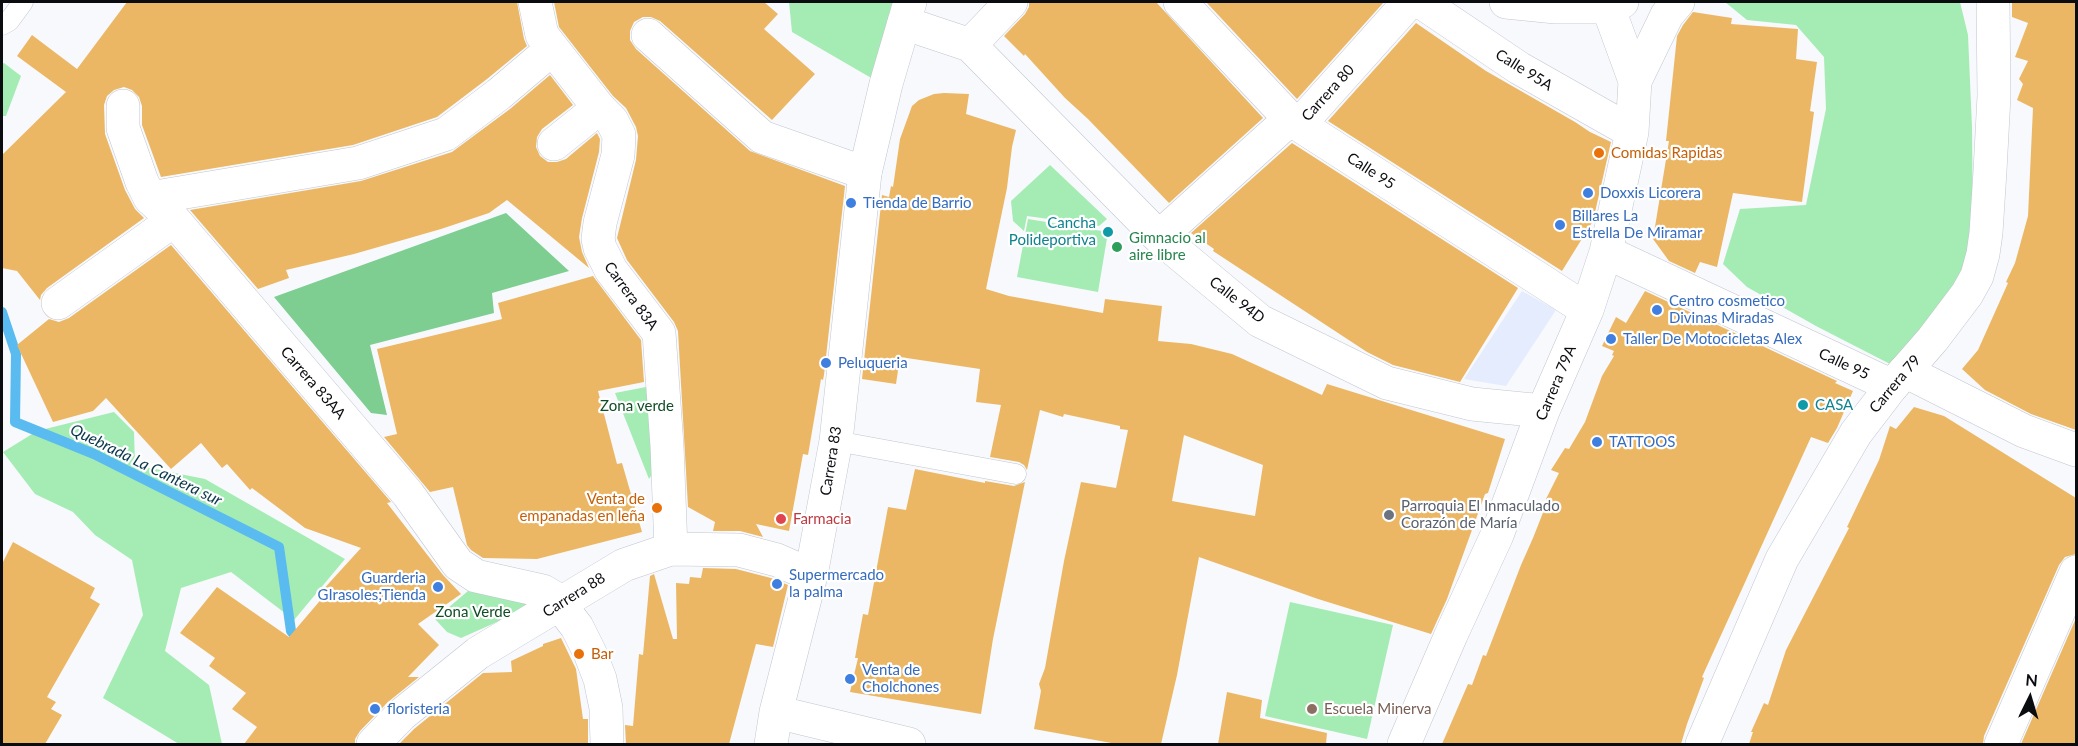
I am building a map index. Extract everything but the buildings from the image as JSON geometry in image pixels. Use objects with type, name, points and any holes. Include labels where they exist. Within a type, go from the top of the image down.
[{"type":"street","name":"Carrera 83A","points":[[535,2],[542,36],[599,108],[617,127],[620,145],[599,230],[600,248],[611,270],[659,333],[671,549]]},
{"type":"street","points":[[970,45],[1011,2]]},
{"type":"street","name":"Calle 95","points":[[1180,2],[1294,122],[1587,310]]},
{"type":"street","name":"Carrera 80","points":[[1159,237],[1294,122],[1409,2]]},
{"type":"street","name":"Calle 95A","points":[[1421,2],[1519,69],[1632,132]]},
{"type":"street","points":[[1506,2],[1556,7],[1611,3]]},
{"type":"street","points":[[1635,81],[1667,15],[1678,2]]},
{"type":"street","name":"Carrera 79","points":[[1702,744],[1782,559],[1856,433],[1933,339],[1967,294],[1977,276],[1986,233],[1994,96],[1993,2]]},
{"type":"street","name":"Carrera 79A","points":[[1404,744],[1450,635],[1497,535],[1543,411],[1587,310],[1606,252],[1632,132],[1635,81],[1611,3]]},
{"type":"street","name":"Calle 94D","points":[[907,12],[970,45],[1159,237],[1260,321],[1387,383],[1472,404],[1543,411]]},
{"type":"street","name":"Carrera 83","points":[[771,744],[776,712],[812,575],[836,441],[865,173],[886,84],[907,12]]},
{"type":"street","points":[[648,35],[762,137],[865,173]]},
{"type":"street","points":[[150,198],[358,163],[446,134],[499,94],[552,49]]},
{"type":"street","name":"Carrera 83AA","points":[[123,106],[123,128],[150,198],[174,220],[408,494],[458,564],[476,576],[543,591],[554,597],[560,605]]},
{"type":"street","points":[[554,144],[599,108]]},
{"type":"street","points":[[58,303],[174,220]]},
{"type":"street","name":"Calle 95","points":[[1606,252],[1898,379],[2076,450]]},
{"type":"street","name":"Carrera 88","points":[[373,744],[401,715],[478,653],[624,565],[671,549],[739,550],[777,561],[812,575]]},
{"type":"street","points":[[2001,744],[2076,572]]},
{"type":"street","points":[[560,605],[577,627],[600,680],[606,708],[607,744]]},
{"type":"street","points":[[776,712],[909,744]]},
{"type":"lane","points":[[2,25],[9,21],[23,2]]},
{"type":"lane","points":[[836,441],[1016,474]]},
{"type":"shaded area","points":[[1522,291],[1556,310],[1506,386],[1464,379]]},
{"type":"green space","points":[[789,2],[896,2],[873,79],[792,32]]},
{"type":"green space","points":[[1725,2],[1960,2],[1968,35],[1973,234],[1957,285],[1890,364],[1747,287],[1723,264],[1740,209],[1806,205],[1826,109],[1824,57],[1796,25],[1747,20]]},
{"type":"green space","points":[[4,63],[21,76],[6,116],[2,116],[2,64]]},
{"type":"green space","points":[[1050,165],[1107,219],[1099,226],[1027,216],[1024,231],[1013,221],[1011,201]]},
{"type":"green space","points":[[506,213],[569,271],[492,293],[494,313],[370,345],[387,415],[371,413],[274,297]]},
{"type":"green space","points":[[1028,219],[1108,232],[1098,292],[1017,277]]},
{"type":"green space","name":"Zona verde","points":[[651,386],[660,463],[649,479],[615,393]]},
{"type":"green space","points":[[114,412],[134,432],[135,465],[205,479],[345,559],[294,620],[231,572],[181,588],[165,651],[209,685],[222,744],[179,744],[103,698],[143,615],[132,560],[95,535],[73,512],[35,494],[3,452],[37,431]]},
{"type":"green space","name":"Zona Verde","points":[[468,591],[544,601],[461,638],[447,632],[435,619]]},
{"type":"green space","points":[[1290,602],[1393,625],[1367,739],[1265,716]]},
{"type":"waterway","name":"Quebrada La Cantera sur","points":[[2,312],[16,354],[15,422],[94,454],[279,547],[291,631],[296,637]]},
{"type":"place","name":"Comidas Rapidas","points":[[1599,153]]},
{"type":"place","name":"Doxxis Licorera","points":[[1588,193]]},
{"type":"place","name":"Tienda de Barrio","points":[[851,203]]},
{"type":"place","name":"Billares La Estrella De Miramar","points":[[1560,225]]},
{"type":"place","name":"Cancha Polideportiva","points":[[1108,232]]},
{"type":"place","name":"Gimnacio al aire libre","points":[[1117,247]]},
{"type":"place","name":"Centro cosmetico Divinas Miradas","points":[[1657,310]]},
{"type":"place","name":"Taller De Motocicletas Alex","points":[[1611,339]]},
{"type":"place","name":"Peluqueria","points":[[826,363]]},
{"type":"place","name":"CASA","points":[[1803,405]]},
{"type":"place","name":"TATTOOS","points":[[1597,442]]},
{"type":"place","name":"Venta de empanadas en leña","points":[[657,508]]},
{"type":"place","name":"Parroquia El Inmaculado Corazón de María","points":[[1389,515]]},
{"type":"place","name":"Farmacia","points":[[781,519]]},
{"type":"place","name":"Supermercado la palma","points":[[777,584]]},
{"type":"place","name":"Guarderia GIrasoles;Tienda","points":[[438,587]]},
{"type":"place","name":"Bar","points":[[579,654]]},
{"type":"place","name":"Venta de Cholchones","points":[[850,679]]},
{"type":"place","name":"floristeria","points":[[375,709]]},
{"type":"place","name":"Escuela Minerva","points":[[1312,709]]}]
